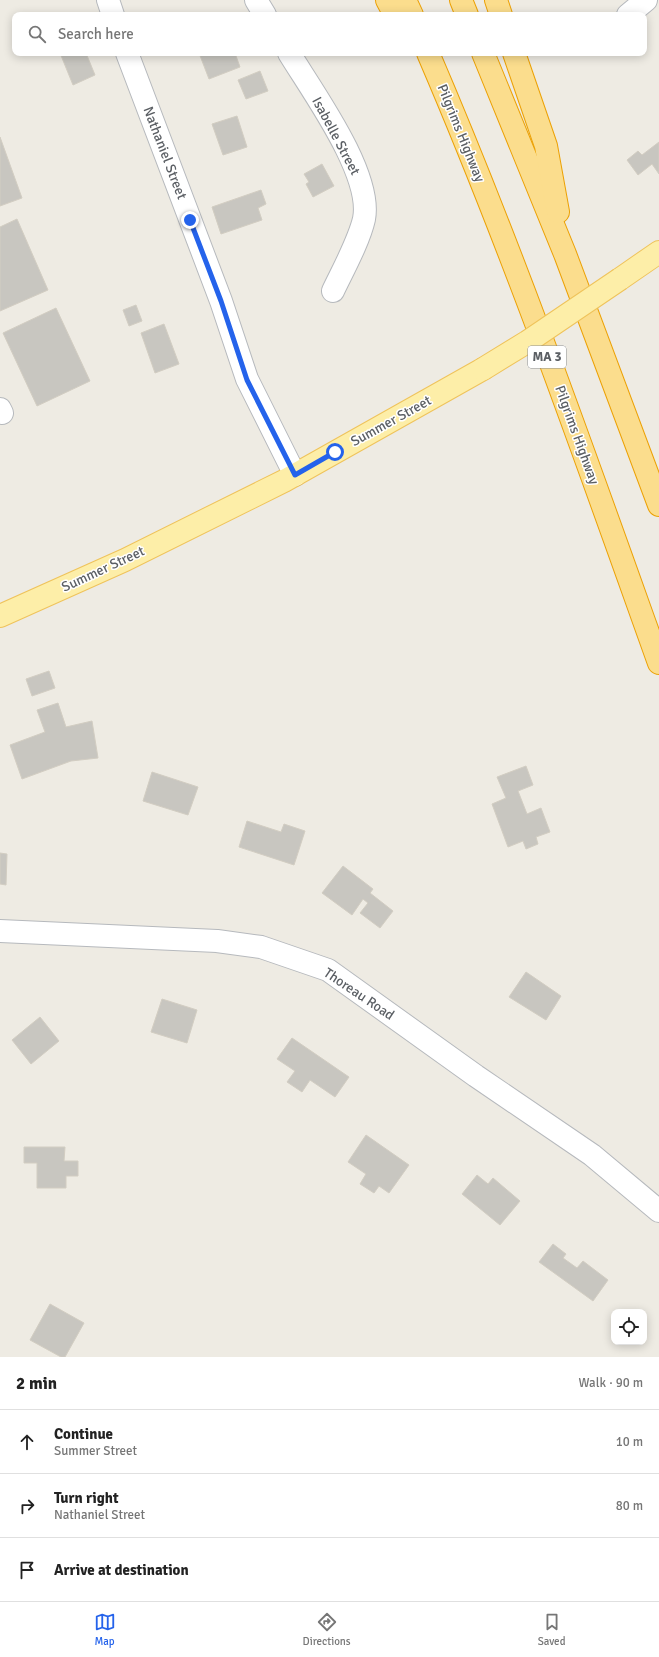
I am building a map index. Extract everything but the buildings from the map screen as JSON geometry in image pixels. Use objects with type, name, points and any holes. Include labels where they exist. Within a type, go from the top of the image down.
[{"type":"highway","points":[[387,0],[393,12]]},
{"type":"highway","points":[[405,0],[411,12]]},
{"type":"highway","points":[[461,0],[466,12]]},
{"type":"highway","points":[[496,0],[500,12]]},
{"type":"highway","points":[[420,56],[452,108]]},
{"type":"highway","name":"Pilgrims Highway","points":[[429,56],[452,108],[582,448],[659,663]]},
{"type":"highway","points":[[484,56],[565,254],[659,505]]},
{"type":"highway","points":[[515,56],[546,146],[565,254]]},
{"type":"main road","name":"Summer Street","points":[[0,616],[125,560],[295,475],[483,369],[659,252]]},
{"type":"street","points":[[108,0],[112,12]]},
{"type":"street","points":[[256,0],[263,12]]},
{"type":"street","points":[[632,12],[646,0]]},
{"type":"street","name":"Nathaniel Street","points":[[128,56],[221,301],[247,380],[295,475]]},
{"type":"street","name":"Isabelle Street","points":[[291,56],[339,136],[357,171],[364,198],[364,218],[333,291]]},
{"type":"street","name":"Thoreau Road","points":[[0,932],[217,941],[261,947],[328,970],[476,1076],[592,1156],[659,1211]]},
{"type":"route","points":[[190,220],[221,301],[247,380],[295,475],[335,452]]}]
